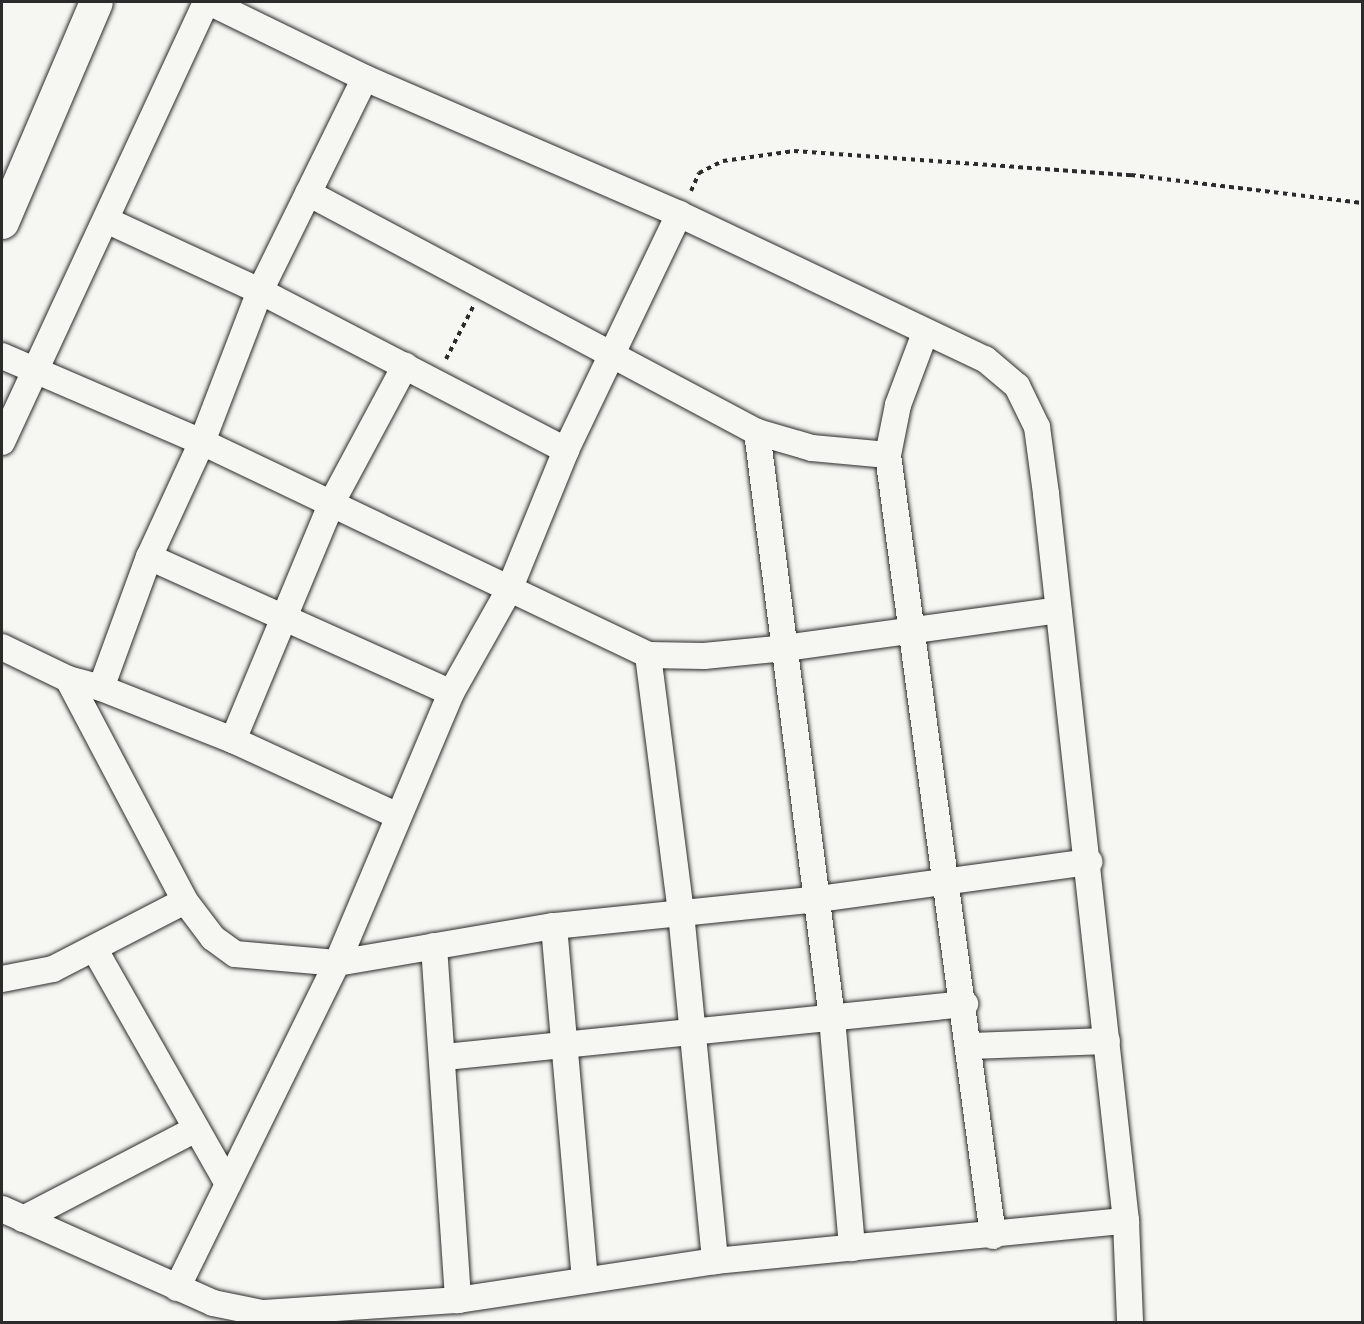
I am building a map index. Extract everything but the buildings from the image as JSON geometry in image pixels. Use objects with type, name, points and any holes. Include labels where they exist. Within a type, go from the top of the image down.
[{"type":"main road","points":[[2,222],[96,2]]},
{"type":"street","points":[[2,442],[38,370],[207,2],[365,78],[679,214],[925,333],[985,359],[1017,386],[1037,427],[1089,862],[1126,1221],[1130,1323]]},
{"type":"street","points":[[101,688],[149,557],[202,442],[260,291],[365,78]]},
{"type":"street","points":[[308,193],[757,432],[812,448],[888,455]]},
{"type":"street","points":[[177,1288],[337,963],[451,693],[510,590],[566,450],[679,214]]},
{"type":"street","points":[[106,220],[260,291],[566,450]]},
{"type":"street","points":[[925,333],[898,405],[888,455],[971,1046],[993,1236]]},
{"type":"street","points":[[2,356],[202,442],[648,655],[704,656],[785,648],[1058,610]]},
{"type":"street","points":[[233,740],[331,504],[405,366]]},
{"type":"street","points":[[757,432],[832,1018],[852,1248]]},
{"type":"street","points":[[149,557],[283,615],[451,693]]},
{"type":"street","points":[[3,652],[68,679],[101,688],[233,740],[399,816]]},
{"type":"street","points":[[648,655],[681,913],[715,1261]]},
{"type":"street","points":[[68,679],[185,901],[213,938],[235,954],[337,963],[554,926],[818,899],[1089,862]]},
{"type":"street","points":[[6,984],[53,969],[95,950],[185,901]]},
{"type":"street","points":[[554,926],[561,1046],[585,1279]]},
{"type":"street","points":[[434,946],[444,1057],[458,1300]]},
{"type":"street","points":[[95,950],[228,1184]]},
{"type":"street","points":[[444,1057],[965,1004]]},
{"type":"street","points":[[971,1046],[1107,1041]]},
{"type":"street","points":[[12,1214],[196,1128]]},
{"type":"street","points":[[12,1214],[213,1303],[262,1313],[458,1300],[715,1261],[993,1236],[1126,1221]]},
{"type":"path","points":[[679,214],[699,173],[723,161],[794,151],[1131,175],[1362,203]]},
{"type":"path","points":[[437,383],[457,335],[487,287]]}]
